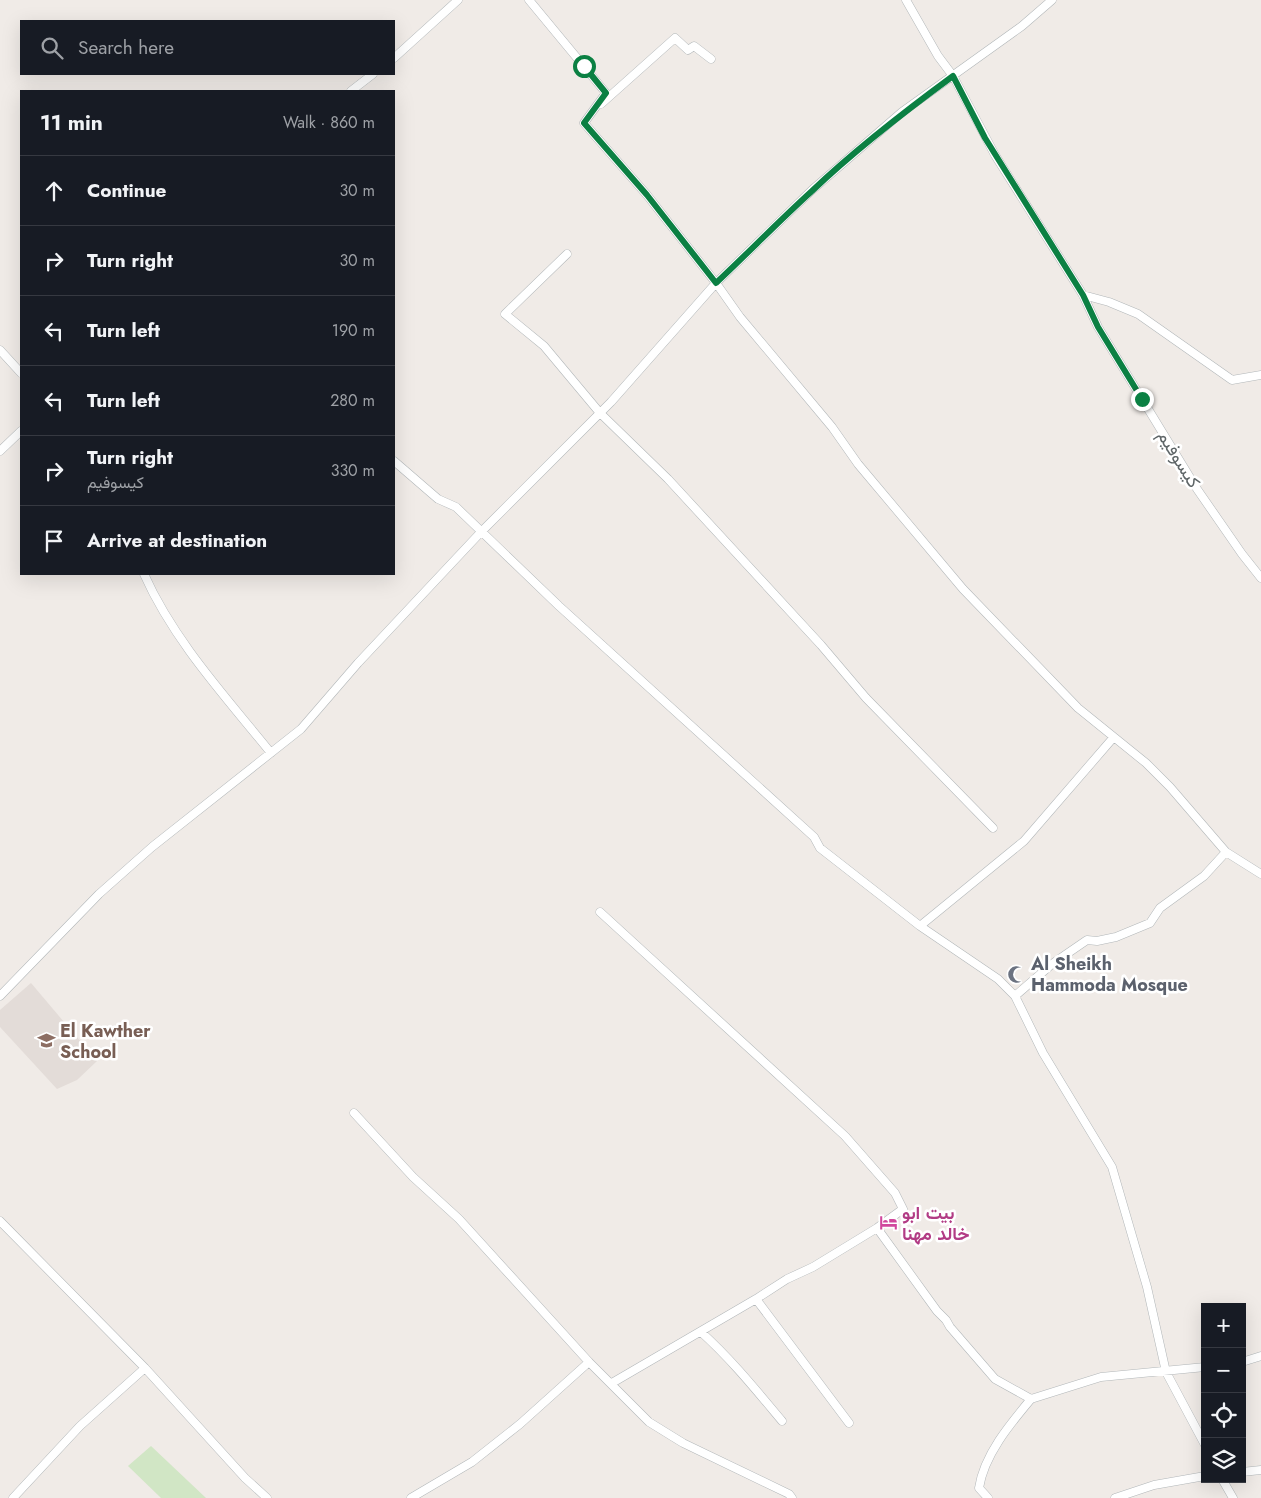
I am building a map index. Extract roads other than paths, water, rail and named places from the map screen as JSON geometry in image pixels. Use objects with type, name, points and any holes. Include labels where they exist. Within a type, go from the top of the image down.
[{"type":"street","points":[[395,57],[458,0]]},
{"type":"street","points":[[529,0],[606,93],[584,123],[647,195],[716,283],[740,318],[832,427],[858,464],[962,589],[1041,672],[1113,738],[1146,763],[1170,787],[1226,852],[1261,874]]},
{"type":"street","name":"كيسوفيم","points":[[906,0],[938,56],[953,76],[985,138],[1083,295],[1098,327],[1197,489],[1261,578]]},
{"type":"street","points":[[0,996],[98,894],[152,847],[301,728],[358,663],[482,532],[600,413],[716,283],[833,171],[902,112],[1022,26],[1052,0]]},
{"type":"street","points":[[594,111],[675,38],[688,50],[694,46],[711,59]]},
{"type":"street","points":[[351,90],[372,75]]},
{"type":"street","points":[[567,254],[505,314],[544,346],[600,413],[668,480],[821,645],[866,698],[993,828]]},
{"type":"street","points":[[1083,295],[1109,302],[1138,314],[1232,380],[1261,375]]},
{"type":"street","points":[[0,350],[20,372]]},
{"type":"street","points":[[0,451],[20,432]]},
{"type":"street","points":[[395,462],[438,499],[456,507],[559,606],[814,837],[820,848],[920,926],[998,978],[1015,996],[1043,1053],[1112,1167],[1147,1286],[1166,1372],[1201,1438]]},
{"type":"street","points":[[144,575],[161,608],[179,636],[271,753]]},
{"type":"street","points":[[920,926],[1024,840],[1113,738]]},
{"type":"street","points":[[1015,996],[1052,964],[1088,940],[1098,941],[1116,937],[1150,924],[1160,908],[1204,876],[1226,852]]},
{"type":"street","points":[[600,912],[845,1136],[889,1186],[904,1208],[877,1228],[813,1267],[787,1279],[701,1332],[612,1383]]},
{"type":"street","points":[[354,1113],[413,1177],[459,1219],[589,1362],[649,1422],[684,1443],[789,1494],[792,1498]]},
{"type":"street","points":[[0,1221],[145,1368],[245,1478],[267,1498]]},
{"type":"street","points":[[877,1228],[950,1328],[995,1379],[1030,1399]]},
{"type":"street","points":[[756,1299],[849,1423]]},
{"type":"street","points":[[701,1332],[730,1358],[736,1369],[782,1421]]},
{"type":"street","points":[[1246,1361],[1261,1356]]},
{"type":"street","points":[[411,1498],[479,1456],[520,1424],[589,1362]]},
{"type":"street","points":[[13,1498],[80,1426],[145,1368]]},
{"type":"street","points":[[988,1498],[979,1488],[981,1474],[1010,1423],[1030,1399],[1101,1377],[1122,1373],[1166,1372],[1201,1368]]},
{"type":"street","points":[[1246,1472],[1261,1470]]},
{"type":"street","points":[[1115,1498],[1154,1485],[1201,1477]]},
{"type":"street","points":[[1224,1483],[1233,1498]]},
{"type":"place","name":"Al Sheikh Hammoda Mosque","points":[[1017,974]]},
{"type":"place","name":"El Kawther School","points":[[46,1041]]},
{"type":"place","name":"بيت ابو خالد مهنا","points":[[888,1223]]}]
